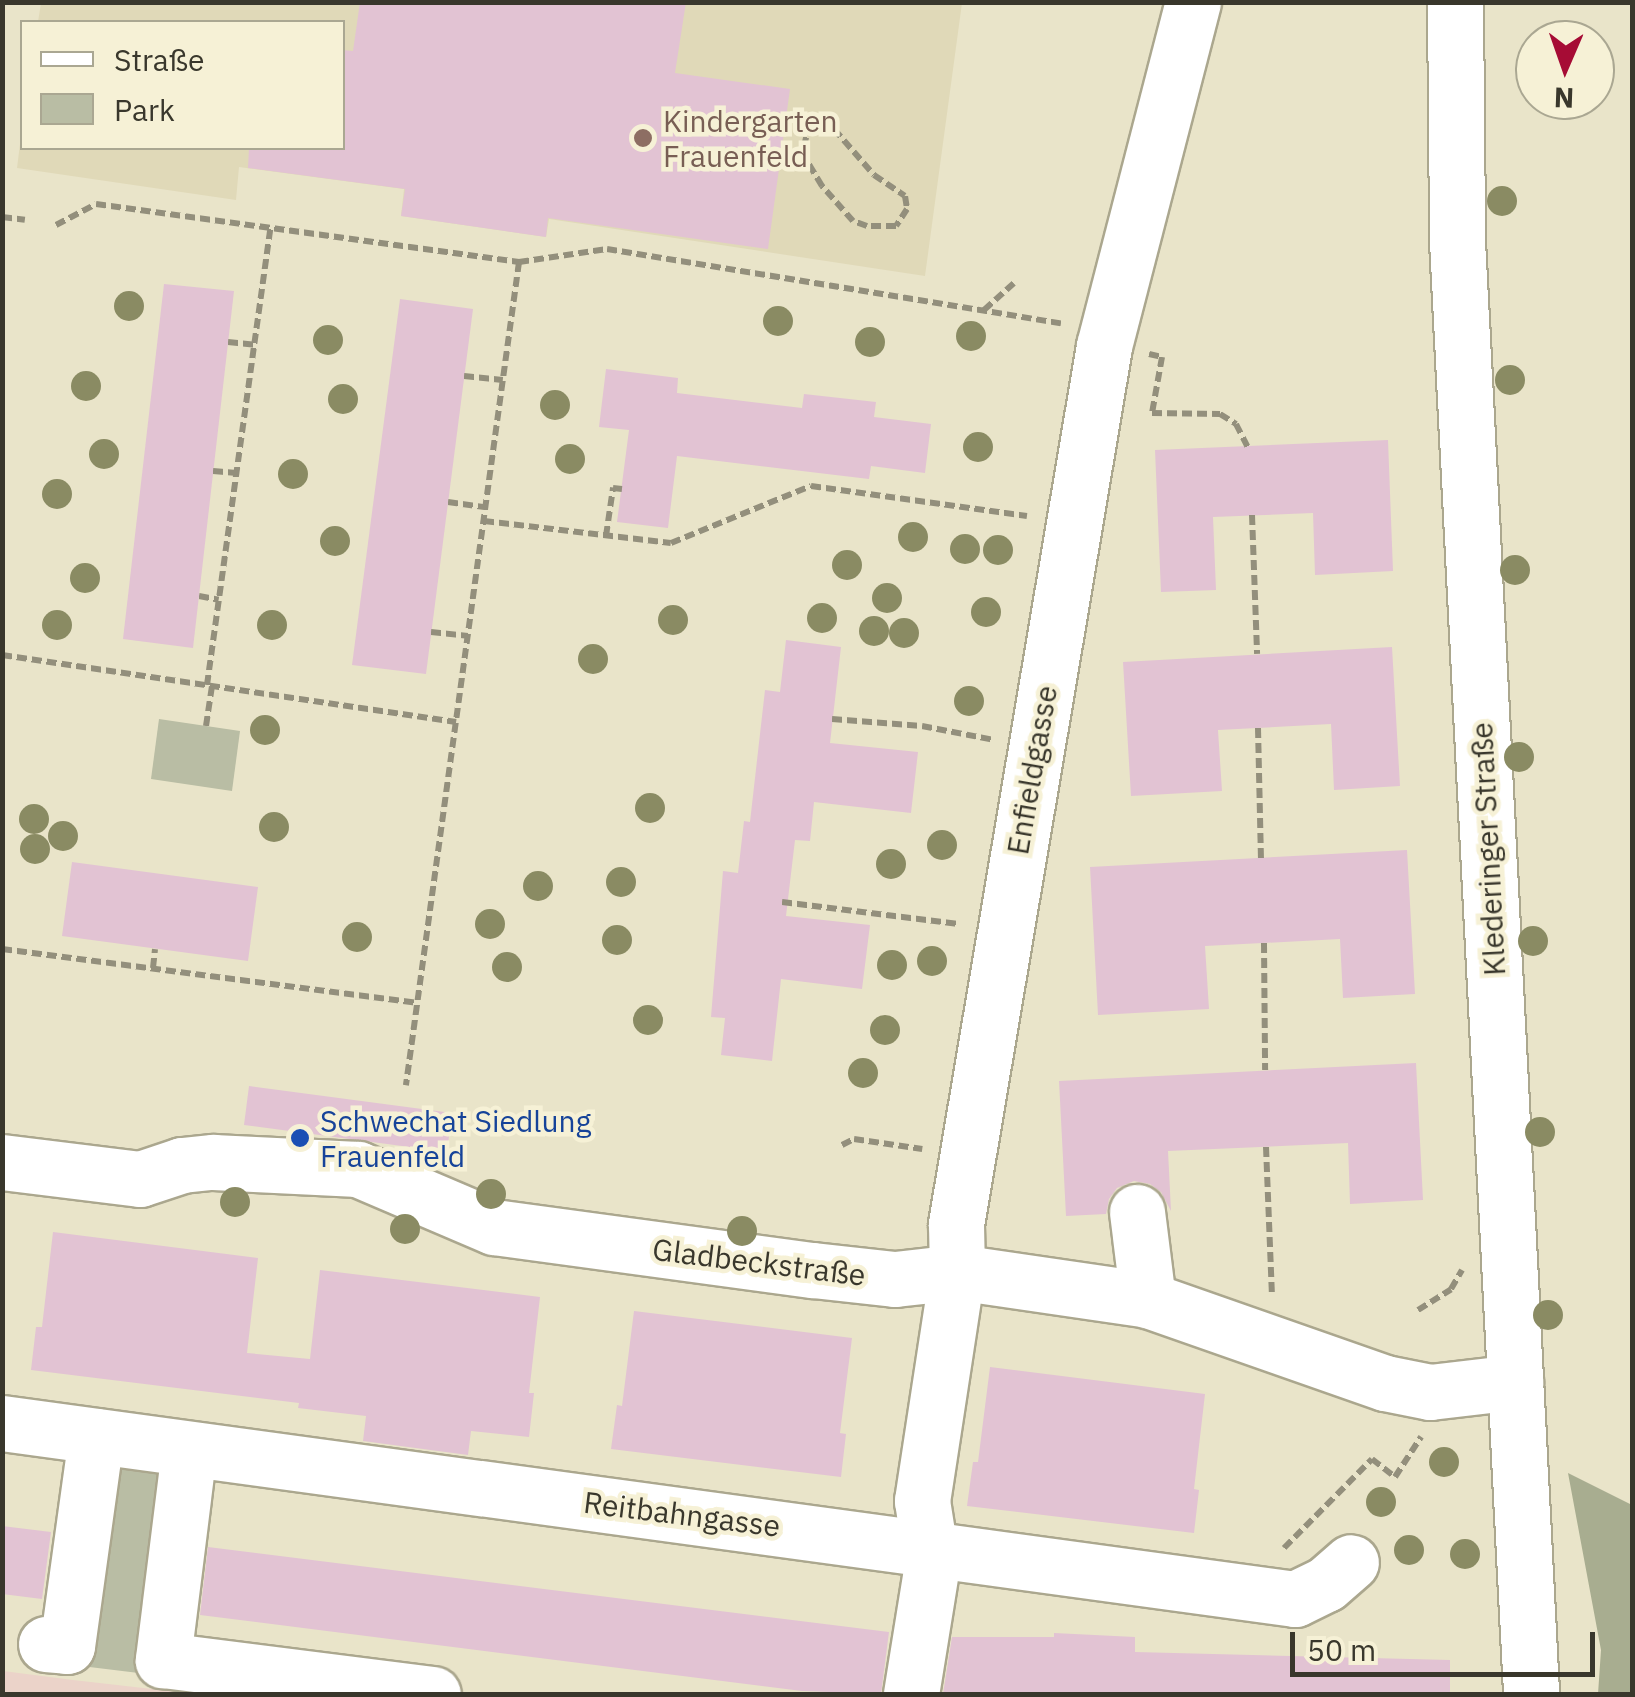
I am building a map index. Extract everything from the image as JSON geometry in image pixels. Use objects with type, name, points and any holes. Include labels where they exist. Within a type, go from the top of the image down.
[{"type":"street","name":"Enfieldgasse","points":[[911,1694],[932,1564],[922,1501],[957,1272],[956,1224],[1088,335],[1194,2]]},
{"type":"street","name":"Klederinger Straße","points":[[1455,2],[1457,241],[1530,1694]]},
{"type":"street","name":"Gladbeckstraße","points":[[2,1162],[140,1179],[182,1164],[214,1162],[358,1169],[494,1227],[895,1278],[957,1272],[1148,1300],[1342,1371],[1430,1392],[1515,1382]]},
{"type":"street","points":[[1136,1212],[1148,1300]]},
{"type":"street","name":"Reitbahngasse","points":[[2,1423],[1295,1599],[1326,1584],[1351,1562]]},
{"type":"street","points":[[46,1644],[67,1646],[96,1436]]},
{"type":"street","points":[[189,1450],[163,1660],[433,1694]]},
{"type":"path","points":[[819,121],[834,130],[860,162],[898,191],[905,196],[907,209],[896,226],[867,226],[853,221],[807,161],[804,147],[809,124],[819,121]]},
{"type":"path","points":[[56,225],[96,204],[520,262],[607,250],[984,311],[1162,356],[1152,412],[1220,414],[1236,424],[1248,448]]},
{"type":"path","points":[[2,217],[24,220]]},
{"type":"path","points":[[206,726],[271,226]]},
{"type":"path","points":[[406,1085],[520,262]]},
{"type":"path","points":[[984,311],[1014,283]]},
{"type":"path","points":[[228,342],[255,344]]},
{"type":"path","points":[[464,376],[503,380]]},
{"type":"path","points":[[214,471],[236,473]]},
{"type":"path","points":[[484,520],[671,544],[811,486],[860,488],[1037,518]]},
{"type":"path","points":[[606,536],[613,488],[622,489]]},
{"type":"path","points":[[448,502],[486,507]]},
{"type":"path","points":[[1252,515],[1257,654]]},
{"type":"path","points":[[199,596],[220,600]]},
{"type":"path","points":[[432,632],[468,636]]},
{"type":"path","points":[[2,655],[456,722]]},
{"type":"path","points":[[832,719],[922,726],[1000,742]]},
{"type":"path","points":[[1258,728],[1261,858]]},
{"type":"path","points":[[782,902],[970,925]]},
{"type":"path","points":[[1264,943],[1265,1070]]},
{"type":"path","points":[[153,968],[155,948]]},
{"type":"path","points":[[2,949],[417,1003]]},
{"type":"path","points":[[842,1145],[854,1139],[938,1151]]},
{"type":"path","points":[[1263,1342],[1272,1294],[1266,1146]]},
{"type":"path","points":[[1241,1592],[1372,1459],[1396,1477],[1420,1442],[1430,1392]]},
{"type":"shaded area","name":"Kindergarten Frauenfeld","points":[[41,3],[962,3],[925,276],[549,219],[546,237],[401,216],[404,189],[239,167],[236,200],[17,168],[20,144],[20,150],[345,150],[345,20],[38,20]]},
{"type":"shaded area","points":[[3,1671],[73,1680],[196,1694],[3,1694]]},
{"type":"green space","points":[[159,719],[240,731],[232,791],[151,779]]},
{"type":"green space","points":[[100,1462],[182,1472],[155,1675],[73,1665]]},
{"type":"green space","points":[[1568,1473],[1632,1505],[1632,1694],[1598,1694],[1601,1650]]},
{"type":"building","points":[[360,2],[686,2],[675,73],[790,89],[768,249],[548,218],[546,237],[401,216],[405,189],[248,168],[249,150],[345,150],[345,50],[353,51]]},
{"type":"building","points":[[164,284],[234,291],[193,648],[123,639]]},
{"type":"building","points":[[400,299],[473,309],[426,674],[352,665]]},
{"type":"building","points":[[606,369],[678,378],[677,393],[802,408],[804,394],[876,402],[874,417],[931,424],[925,473],[871,466],[869,479],[677,456],[668,528],[617,522],[629,430],[599,427]]},
{"type":"building","points":[[1388,440],[1393,571],[1315,575],[1313,513],[1213,517],[1216,590],[1161,592],[1155,450]]},
{"type":"building","points":[[786,640],[841,647],[830,743],[918,752],[911,813],[814,802],[810,841],[795,840],[786,916],[870,925],[862,989],[781,979],[772,1061],[721,1055],[725,1018],[711,1017],[723,871],[738,873],[744,821],[750,822],[765,690],[780,692]]},
{"type":"building","points":[[1392,647],[1400,786],[1334,790],[1331,724],[1218,730],[1222,791],[1131,796],[1123,662]]},
{"type":"building","points":[[1407,850],[1415,994],[1343,998],[1340,939],[1205,946],[1209,1009],[1098,1015],[1090,867]]},
{"type":"building","points":[[72,862],[258,887],[248,961],[62,936]]},
{"type":"building","points":[[1416,1063],[1423,1200],[1350,1204],[1348,1143],[1168,1151],[1171,1211],[1161,1192],[1150,1184],[1134,1181],[1117,1188],[1109,1199],[1106,1214],[1066,1216],[1059,1081]]},
{"type":"building","points":[[249,1086],[452,1113],[447,1152],[244,1125]]},
{"type":"building","points":[[53,1232],[258,1258],[247,1353],[310,1359],[320,1270],[540,1297],[529,1393],[534,1393],[529,1437],[471,1431],[468,1455],[363,1441],[366,1416],[298,1408],[299,1403],[31,1370],[36,1327],[42,1327]]},
{"type":"building","points":[[634,1311],[852,1338],[840,1433],[846,1434],[841,1477],[611,1449],[617,1405],[622,1406]]},
{"type":"building","points":[[990,1367],[1205,1394],[1194,1489],[1199,1490],[1194,1533],[967,1506],[973,1462],[978,1462]]},
{"type":"building","points":[[2,1526],[51,1532],[42,1599],[2,1594]]},
{"type":"building","points":[[208,1547],[889,1632],[881,1694],[802,1691],[200,1615]]},
{"type":"building","points":[[1054,1633],[1135,1637],[1135,1652],[1450,1660],[1450,1694],[943,1694],[952,1637],[1054,1637]]},
{"type":"place","name":"Kindergarten Frauenfeld","points":[[643,138]]},
{"type":"place","name":"Schwechat Siedlung Frauenfeld","points":[[300,1138]]}]
